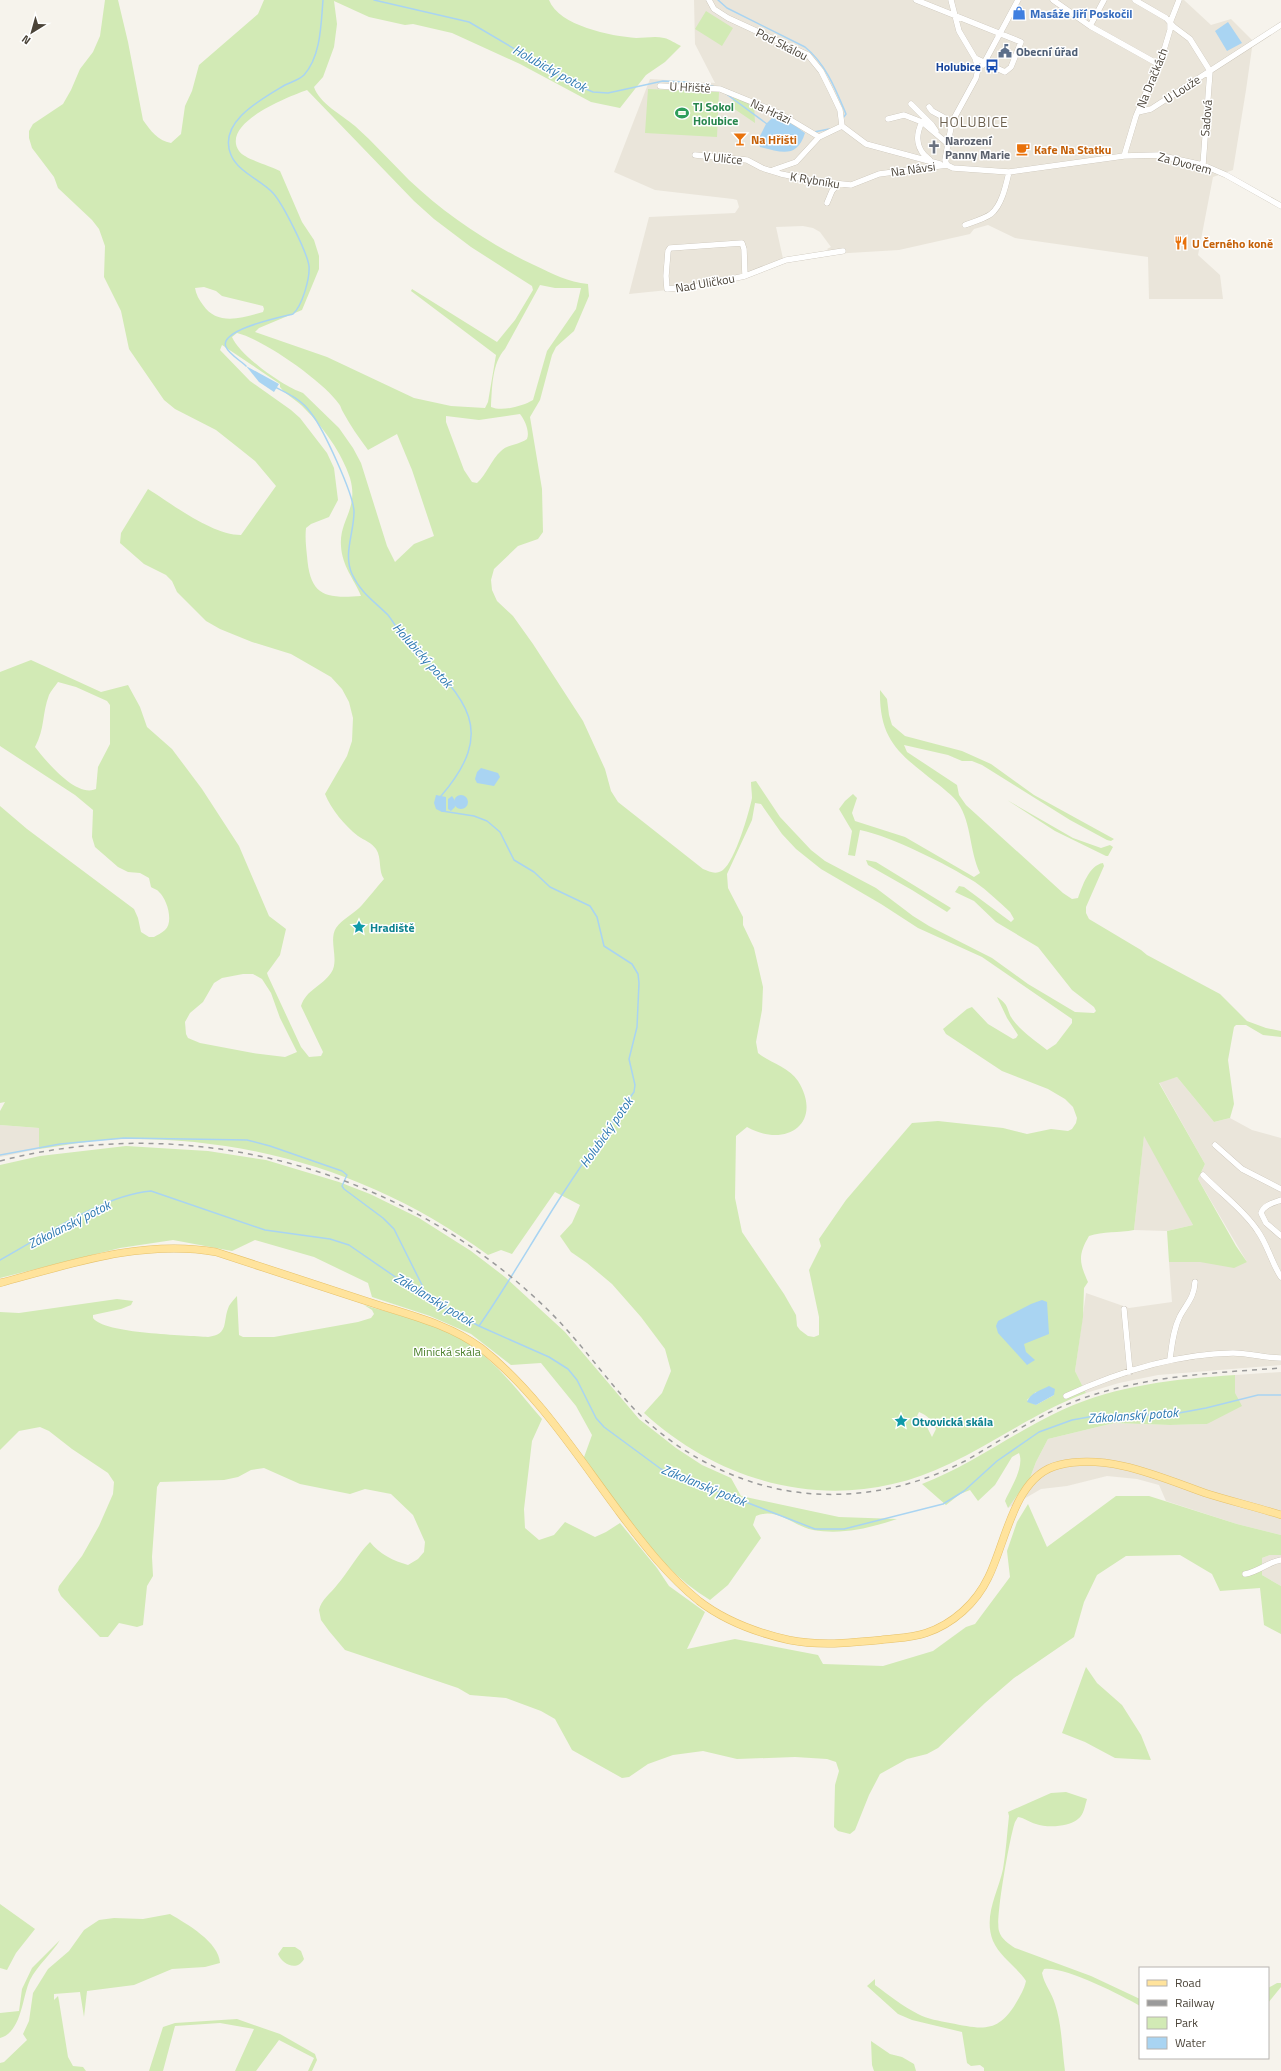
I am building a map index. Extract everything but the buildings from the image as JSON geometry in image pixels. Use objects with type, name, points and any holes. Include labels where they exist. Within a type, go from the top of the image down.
[{"type":"main road","points":[[0,1283],[65,1266],[132,1251],[154,1248],[199,1249],[223,1254],[459,1333],[502,1366],[541,1409],[638,1538],[656,1559],[687,1590],[709,1607],[741,1624],[776,1637],[800,1642],[841,1644],[916,1636],[931,1631],[950,1621],[972,1602],[987,1581],[1009,1521],[1027,1489],[1039,1475],[1050,1468],[1061,1464],[1089,1462],[1153,1473],[1207,1493],[1281,1515]]},
{"type":"street","name":"Pod Skálou","points":[[710,0],[714,8],[728,18],[808,55],[821,71],[831,90],[840,110],[842,126]]},
{"type":"street","points":[[916,0],[1021,42],[1011,68],[1005,72],[985,64],[975,58]]},
{"type":"street","points":[[951,0],[954,15],[960,31],[975,58],[978,69],[985,64],[1018,0]]},
{"type":"street","points":[[1053,0],[1090,26],[1158,64]]},
{"type":"street","points":[[1090,26],[1104,0]]},
{"type":"street","name":"U Louže","points":[[1135,0],[1166,18],[1190,39],[1210,71],[1151,109],[1138,112]]},
{"type":"street","name":"Na Dračkách","points":[[1124,156],[1138,112],[1158,64],[1168,36],[1170,23],[1180,0]]},
{"type":"street","points":[[1210,71],[1281,25]]},
{"type":"street","name":"Na Návsi","points":[[947,165],[945,160],[952,122],[976,78],[978,69]]},
{"type":"street","name":"Sadová","points":[[1203,166],[1210,71]]},
{"type":"street","name":"U Hřiště","points":[[660,86],[720,89]]},
{"type":"street","name":"Na Hrázi","points":[[720,89],[779,113],[820,137]]},
{"type":"street","points":[[911,104],[932,125],[937,133]]},
{"type":"street","points":[[929,107],[932,112],[952,122]]},
{"type":"street","points":[[888,119],[904,115],[922,122],[937,133],[948,144]]},
{"type":"street","name":"Na Návsi","points":[[922,122],[918,130],[920,150],[933,162]]},
{"type":"street","points":[[773,170],[796,162],[820,137],[842,126]]},
{"type":"street","name":"Na Návsi","points":[[842,126],[866,144],[906,156],[947,165],[953,168],[1009,172]]},
{"type":"street","name":"Za Dvorem","points":[[1009,172],[1124,156],[1158,154],[1203,166],[1226,175],[1281,206]]},
{"type":"street","name":"V Uličce","points":[[695,155],[747,160],[762,168],[773,170]]},
{"type":"street","name":"Na Návsi","points":[[879,174],[947,165]]},
{"type":"street","name":"K Rybníku","points":[[773,170],[781,174],[815,181],[851,185],[879,174]]},
{"type":"street","points":[[965,225],[986,217],[996,208],[1005,189],[1009,172]]},
{"type":"street","points":[[827,203],[832,191],[838,184]]},
{"type":"street","name":"Nad Uličkou","points":[[745,276],[744,249],[742,242],[670,248],[668,252],[666,276],[667,289],[699,286],[745,276],[786,260],[843,251]]},
{"type":"street","points":[[1215,1145],[1242,1169],[1281,1189]]},
{"type":"street","points":[[1203,1175],[1257,1229],[1268,1250],[1273,1266],[1281,1277]]},
{"type":"street","points":[[1281,1200],[1267,1205],[1262,1209],[1261,1213],[1266,1223],[1281,1236]]},
{"type":"street","points":[[1170,1359],[1174,1332],[1180,1316],[1195,1294],[1195,1282]]},
{"type":"street","points":[[1124,1309],[1130,1372]]},
{"type":"street","points":[[1066,1396],[1170,1359],[1188,1356],[1235,1353],[1266,1358],[1281,1358]]},
{"type":"street","points":[[1245,1574],[1281,1560]]},
{"type":"shaded area","points":[[694,0],[1184,0],[1211,25],[1231,19],[1253,41],[1233,170],[1213,177],[1198,255],[1220,275],[1223,299],[1149,299],[1148,257],[1015,238],[988,225],[974,229],[970,234],[899,250],[832,254],[827,249],[831,247],[820,232],[813,228],[803,226],[776,227],[784,263],[717,285],[629,294],[649,217],[735,213],[739,207],[737,200],[733,199],[655,190],[614,172],[650,79],[715,83],[695,44]]},
{"type":"shaded area","points":[[1177,1077],[1214,1122],[1230,1118],[1252,1130],[1281,1138],[1281,1365],[1158,1375],[1119,1383],[1086,1393],[1075,1371],[1086,1293],[1129,1308],[1172,1302],[1169,1262],[1247,1262],[1198,1179],[1205,1164],[1159,1082]]},
{"type":"shaded area","points":[[0,1125],[39,1128],[39,1149],[0,1157]]},
{"type":"shaded area","points":[[1144,1135],[1174,1187],[1193,1225],[1167,1231],[1134,1230]]},
{"type":"shaded area","points":[[1281,1372],[1281,1535],[1237,1524],[1166,1501],[1159,1485],[1137,1479],[1107,1476],[1067,1486],[1041,1489],[1008,1508],[1030,1478],[1036,1462],[1048,1439],[1114,1423],[1170,1425],[1207,1424],[1235,1393],[1235,1375]]},
{"type":"shaded area","points":[[1270,1555],[1281,1555],[1281,1586],[1262,1575],[1262,1558]]},
{"type":"green space","points":[[105,0],[118,0],[128,42],[143,120],[158,137],[171,143],[181,134],[185,106],[192,91],[199,65],[258,14],[264,0],[549,0],[563,17],[587,28],[625,37],[664,38],[681,46],[665,62],[646,75],[620,108],[591,102],[520,64],[452,33],[413,24],[405,25],[369,17],[334,1],[337,24],[334,47],[323,77],[314,87],[321,98],[362,132],[423,193],[468,227],[517,257],[567,279],[588,284],[589,296],[574,331],[556,347],[552,355],[540,400],[530,417],[542,489],[543,532],[538,539],[518,546],[494,569],[491,580],[492,590],[497,601],[513,616],[583,721],[605,769],[611,791],[618,802],[703,869],[715,873],[723,870],[728,865],[737,847],[748,814],[752,798],[751,782],[756,781],[780,817],[811,850],[825,861],[876,888],[929,926],[992,958],[1028,984],[1075,1012],[1094,1013],[1096,1011],[1094,1007],[1072,990],[1038,947],[996,922],[974,901],[955,892],[959,886],[964,887],[1011,922],[1014,919],[1010,912],[975,882],[919,852],[888,839],[860,830],[855,856],[848,855],[852,831],[839,809],[853,794],[857,798],[852,813],[855,821],[905,837],[974,877],[980,873],[976,864],[963,811],[948,792],[912,763],[894,745],[883,722],[880,690],[887,699],[892,725],[905,736],[962,751],[991,764],[1034,795],[1114,839],[1111,841],[1107,840],[1070,820],[982,765],[972,761],[962,761],[948,755],[904,745],[907,752],[957,785],[959,795],[966,805],[1063,893],[1072,899],[1078,898],[1090,872],[1098,865],[1103,863],[1104,866],[1086,907],[1086,913],[1089,919],[1147,955],[1220,994],[1247,1021],[1266,1028],[1281,1031],[1281,1037],[1263,1035],[1246,1025],[1236,1025],[1234,1027],[1228,1060],[1234,1104],[1230,1118],[1214,1122],[1177,1077],[1159,1083],[1205,1164],[1198,1179],[1236,1246],[1247,1262],[1234,1268],[1200,1262],[1169,1262],[1167,1231],[1193,1225],[1144,1136],[1134,1230],[1100,1233],[1089,1236],[1081,1254],[1081,1264],[1088,1282],[1084,1288],[1083,1317],[1075,1371],[1086,1393],[1068,1400],[949,1464],[909,1480],[869,1488],[829,1491],[789,1486],[750,1476],[712,1461],[677,1439],[644,1413],[662,1393],[671,1371],[665,1349],[641,1317],[612,1284],[571,1252],[560,1236],[572,1223],[580,1205],[555,1192],[512,1254],[501,1250],[488,1255],[447,1228],[405,1204],[362,1184],[317,1167],[271,1155],[224,1146],[175,1140],[115,1139],[39,1149],[39,1128],[0,1125],[0,1111],[5,1102],[0,1103],[0,806],[27,829],[134,909],[138,918],[141,932],[149,937],[154,937],[161,933],[168,926],[169,916],[165,900],[158,891],[151,887],[149,878],[140,873],[128,872],[118,867],[95,847],[92,837],[93,810],[75,795],[0,746],[0,672],[31,660],[101,692],[128,685],[140,707],[147,727],[172,749],[202,789],[239,846],[269,916],[286,929],[280,955],[267,973],[301,1047],[309,1057],[321,1056],[323,1052],[301,1006],[303,1001],[310,992],[331,973],[334,962],[333,939],[336,928],[362,905],[384,879],[376,849],[370,843],[353,832],[343,822],[325,794],[347,756],[352,741],[353,718],[349,702],[342,689],[331,677],[291,654],[252,642],[220,629],[206,621],[177,592],[172,581],[166,575],[144,564],[120,543],[121,533],[148,489],[205,524],[230,534],[241,535],[276,486],[255,461],[216,430],[175,409],[164,400],[129,349],[121,311],[104,277],[105,246],[99,229],[92,220],[58,188],[54,177],[32,148],[29,138],[29,131],[33,124],[63,104],[80,69],[93,52],[100,36]],"holes":[[[307,90],[414,201],[434,219],[471,247],[532,286],[533,290],[515,320],[497,342],[412,289],[411,291],[496,355],[488,402],[485,408],[451,406],[414,398],[327,357],[255,332],[259,328],[302,310],[319,269],[319,256],[314,240],[302,222],[280,171],[246,157],[239,151],[236,141],[239,130],[248,121],[260,112],[287,98]],[[540,285],[555,288],[581,288],[576,309],[547,351],[533,400],[512,408],[501,409],[491,407],[497,361]],[[204,287],[216,291],[222,296],[263,306],[264,309],[263,312],[238,318],[223,318],[215,316],[209,312],[197,295],[195,288]],[[237,333],[277,352],[307,373],[340,405],[342,411],[368,450],[397,434],[412,470],[434,536],[414,544],[395,562],[387,546],[361,463],[353,448],[339,428],[303,393],[274,378],[263,370],[237,345],[232,337]],[[222,345],[280,384],[280,387],[312,416],[331,441],[342,459],[350,478],[352,498],[351,506],[341,537],[341,546],[346,566],[361,596],[348,597],[328,595],[321,592],[316,587],[312,579],[307,556],[306,528],[311,524],[329,517],[338,500],[334,468],[327,453],[300,418],[250,381],[220,350]],[[520,414],[524,419],[528,436],[524,441],[507,447],[501,451],[477,483],[472,482],[464,470],[446,422],[446,416],[479,420]],[[58,682],[76,687],[107,701],[110,705],[110,744],[98,767],[96,789],[88,790],[80,788],[62,777],[35,747],[40,734],[49,695]],[[755,803],[761,804],[782,834],[796,849],[821,869],[881,904],[918,928],[982,957],[1072,1019],[1072,1023],[1056,1044],[1047,1050],[1013,1020],[1006,1005],[997,997],[1007,1018],[1018,1035],[1016,1038],[1013,1039],[988,1024],[972,1007],[967,1009],[943,1029],[946,1034],[1002,1071],[1048,1089],[1065,1099],[1073,1107],[1077,1118],[1076,1123],[1072,1129],[1068,1131],[1051,1129],[1027,1134],[1003,1128],[938,1121],[912,1123],[846,1200],[819,1239],[821,1246],[809,1270],[819,1317],[819,1335],[814,1337],[808,1336],[797,1326],[796,1315],[784,1294],[742,1232],[735,1198],[736,1136],[747,1127],[761,1133],[775,1135],[787,1133],[797,1128],[804,1120],[806,1109],[805,1096],[794,1076],[790,1072],[758,1053],[756,1042],[762,1010],[763,987],[754,948],[743,925],[743,917],[728,888],[727,874],[752,820]],[[243,974],[253,974],[262,979],[271,993],[280,1018],[297,1052],[285,1057],[253,1053],[200,1043],[188,1038],[186,1034],[185,1022],[190,1013],[203,1002],[214,983],[222,978]],[[1036,1392],[1054,1395],[1036,1405],[1027,1400]],[[919,1412],[925,1415],[936,1429],[932,1437],[925,1423],[917,1416]]]},
{"type":"green space","points":[[706,11],[733,28],[722,46],[695,29]]},
{"type":"green space","name":"TJ Sokol Holubice","points":[[648,89],[719,92],[717,137],[645,133]]},
{"type":"green space","points":[[733,97],[754,104],[755,123],[733,108]]},
{"type":"green space","points":[[1007,800],[1073,838],[1101,848],[1110,845],[1113,847],[1108,856],[1106,856],[1055,831]]},
{"type":"green space","points":[[866,860],[876,862],[951,908],[947,912],[868,865]]},
{"type":"green space","points":[[126,1146],[208,1151],[266,1160],[339,1182],[370,1194],[419,1218],[471,1251],[505,1277],[565,1332],[639,1419],[676,1448],[702,1465],[731,1478],[741,1496],[839,1517],[897,1519],[866,1528],[835,1532],[806,1528],[778,1515],[764,1514],[756,1516],[753,1525],[761,1538],[728,1585],[710,1600],[691,1587],[656,1554],[625,1518],[583,1460],[592,1435],[576,1406],[541,1363],[511,1365],[471,1334],[430,1316],[372,1297],[368,1283],[314,1257],[255,1240],[232,1251],[173,1240],[120,1248],[0,1278],[0,1165],[40,1156]]},
{"type":"green space","name":"Minická skála","points":[[237,1296],[239,1335],[243,1337],[274,1337],[358,1322],[371,1318],[374,1314],[372,1310],[364,1305],[438,1328],[459,1338],[483,1355],[494,1364],[542,1419],[532,1441],[524,1509],[525,1528],[539,1540],[554,1535],[565,1522],[595,1537],[620,1523],[657,1568],[669,1586],[705,1612],[687,1649],[735,1639],[818,1655],[823,1664],[883,1666],[933,1651],[966,1627],[975,1624],[1010,1577],[1007,1551],[1017,1522],[1028,1504],[1047,1547],[1116,1496],[1149,1496],[1237,1524],[1281,1535],[1281,1555],[1270,1555],[1262,1558],[1262,1575],[1281,1586],[1281,1634],[1264,1625],[1260,1588],[1220,1591],[1212,1574],[1180,1555],[1126,1556],[1097,1575],[1084,1602],[1074,1637],[1014,1678],[985,1703],[938,1748],[927,1754],[907,1759],[880,1774],[869,1795],[855,1830],[850,1834],[838,1831],[834,1827],[835,1785],[839,1771],[836,1762],[827,1759],[795,1757],[737,1759],[703,1751],[673,1755],[648,1764],[629,1777],[622,1778],[572,1750],[555,1719],[541,1711],[506,1698],[470,1695],[458,1688],[345,1650],[321,1620],[319,1610],[324,1600],[335,1588],[361,1552],[370,1542],[387,1556],[408,1565],[418,1559],[424,1552],[425,1542],[413,1515],[391,1494],[365,1489],[350,1494],[300,1484],[264,1468],[251,1470],[238,1477],[224,1480],[160,1482],[157,1487],[152,1557],[153,1576],[147,1586],[143,1625],[137,1627],[119,1623],[108,1637],[100,1637],[61,1596],[58,1590],[59,1586],[82,1556],[99,1526],[113,1494],[114,1482],[108,1473],[72,1449],[49,1431],[40,1427],[19,1431],[0,1450],[0,1312],[19,1313],[117,1299],[133,1301],[131,1305],[121,1309],[93,1315],[93,1318],[100,1323],[129,1331],[208,1337],[220,1333],[224,1326],[229,1306]]},
{"type":"green space","points":[[1235,1375],[1235,1393],[1242,1406],[1207,1424],[1170,1425],[1114,1423],[1048,1439],[1036,1462],[1030,1478],[1008,1508],[1005,1501],[1019,1471],[1019,1453],[1012,1457],[995,1485],[978,1501],[970,1490],[960,1494],[946,1505],[922,1484],[958,1468],[1027,1428],[1083,1401],[1125,1389],[1168,1381]]},
{"type":"green space","points":[[1086,1667],[1097,1683],[1122,1705],[1141,1735],[1151,1760],[1115,1758],[1085,1742],[1062,1733]]},
{"type":"green space","points":[[1066,1792],[1087,1799],[1084,1810],[1082,1815],[1074,1822],[1058,1826],[1036,1824],[1018,1817],[1013,1830],[1001,1895],[998,1923],[1000,1934],[1003,1939],[1015,1948],[1091,1976],[1139,1999],[1139,2005],[1078,1976],[1053,1969],[1044,1969],[1042,1973],[1043,1977],[1054,2000],[1059,2020],[1065,2071],[984,2071],[984,2068],[980,2065],[971,2066],[967,2063],[962,2032],[912,2020],[898,2014],[867,1986],[875,1979],[875,1985],[901,2004],[922,2016],[934,2020],[971,2027],[988,2027],[995,2025],[1009,2013],[1023,1990],[1026,1981],[996,1947],[990,1932],[990,1914],[1003,1869],[1009,1816],[1008,1812],[1051,1793]]},
{"type":"green space","points":[[0,1904],[35,1929],[16,1953],[7,1970],[0,1968]]},
{"type":"green space","points":[[170,1914],[201,1934],[214,1948],[220,1963],[205,1967],[172,1969],[134,1985],[87,1991],[84,2017],[80,1992],[54,1994],[54,2000],[58,1996],[68,2057],[73,2066],[83,2067],[86,2071],[0,2071],[0,2063],[4,2062],[27,2040],[23,2034],[29,2021],[33,1993],[48,1969],[69,1951],[84,1930],[99,1920],[114,1918],[143,1919]]},
{"type":"green space","points":[[60,1940],[30,1980],[20,2013],[13,2029],[0,2038],[0,2013],[19,2011],[22,1989],[32,1968]]},
{"type":"green space","points":[[283,1947],[295,1947],[301,1951],[304,1959],[301,1963],[294,1966],[286,1963],[278,1954]]},
{"type":"green space","points":[[1277,1983],[1281,1983],[1281,1987],[1269,2002],[1269,1987]]},
{"type":"green space","points":[[237,2019],[280,2034],[315,2054],[317,2060],[312,2071],[308,2071],[314,2058],[279,2040],[256,2071],[235,2071],[254,2029],[220,2023],[175,2026],[163,2071],[149,2071],[163,2027],[175,2023]]},
{"type":"green space","points":[[871,2041],[890,2054],[902,2057],[914,2064],[916,2071],[874,2071],[872,2065]]},
{"type":"water","points":[[1228,22],[1242,43],[1227,51],[1215,31]]},
{"type":"water","points":[[772,118],[785,120],[805,133],[798,147],[787,152],[781,152],[760,147],[758,140],[766,124]]},
{"type":"water","points":[[246,366],[279,384],[274,392],[259,382]]},
{"type":"water","points":[[481,768],[498,773],[500,777],[494,786],[477,783],[475,779],[477,772]]},
{"type":"water","points":[[436,795],[446,797],[446,811],[442,812],[436,809],[434,803]]},
{"type":"water","points":[[458,795],[464,795],[468,799],[468,805],[464,809],[458,809],[454,805],[454,799]]},
{"type":"water","points":[[452,796],[455,807],[451,811],[448,809],[448,799]]},
{"type":"water","points":[[1042,1300],[1047,1302],[1049,1334],[1024,1344],[1026,1352],[1035,1360],[1027,1365],[998,1333],[996,1326],[998,1321]]},
{"type":"water","points":[[1049,1386],[1055,1389],[1054,1395],[1036,1405],[1027,1402],[1033,1394]]},
{"type":"waterway","name":"Holubický potok","points":[[246,366],[232,355],[226,347],[226,341],[231,335],[252,325],[293,314],[305,292],[309,266],[288,217],[273,193],[244,171],[234,161],[228,143],[230,132],[244,113],[265,97],[300,78],[310,67],[317,49],[321,29],[323,0]]},
{"type":"waterway","name":"Holubický potok","points":[[374,0],[469,22],[574,84],[593,92],[608,93],[663,81],[686,82],[713,86]]},
{"type":"waterway","name":"Holubický potok","points":[[718,0],[727,8],[805,47],[819,61],[830,78],[846,114],[843,118]]},
{"type":"waterway","name":"Holubický potok","points":[[725,93],[767,124]]},
{"type":"waterway","name":"Holubický potok","points":[[814,132],[829,129]]},
{"type":"waterway","name":"Holubický potok","points":[[275,387],[299,401],[311,413],[323,432],[344,477],[353,503],[354,512],[349,559],[352,574],[355,580],[368,596],[388,615],[405,638],[448,683],[460,700],[468,716],[471,734],[468,752],[458,773],[441,796]]},
{"type":"waterway","name":"Holubický potok","points":[[442,811],[474,816],[487,821],[500,832],[514,860],[534,872],[550,887],[590,906],[597,917],[604,946],[632,964],[638,974],[639,983],[637,1027],[629,1059],[635,1085],[634,1092],[576,1174],[479,1326]]},
{"type":"waterway","points":[[0,1155],[60,1144],[124,1138],[247,1140],[270,1146],[342,1171],[347,1175],[342,1186],[344,1189],[383,1218],[394,1229],[423,1287],[423,1296]]},
{"type":"waterway","name":"Zákolanský potok","points":[[0,1260],[73,1218],[113,1200],[132,1194],[151,1191],[265,1230],[330,1239],[349,1245],[423,1296],[479,1326],[549,1357],[568,1369],[577,1380],[596,1418],[604,1427],[661,1469],[815,1529],[844,1529],[943,1504],[964,1491],[997,1461],[1039,1432],[1072,1420],[1100,1415],[1168,1415],[1206,1408],[1258,1395],[1281,1395]]},
{"type":"railway","points":[[0,1161],[74,1147],[149,1143],[223,1150],[296,1165],[367,1190],[433,1223],[496,1265],[564,1326],[629,1404],[671,1441],[722,1471],[759,1484],[802,1493],[850,1494],[874,1491],[921,1480],[965,1461],[1048,1413],[1078,1400],[1103,1392],[1178,1377],[1281,1368]]},
{"type":"place","name":"Masáže Jiří Poskočil","points":[[1019,13]]},
{"type":"place","name":"Obecní úřad","points":[[1005,51]]},
{"type":"place","name":"Holubice","points":[[992,66]]},
{"type":"place","name":"TJ Sokol Holubice","points":[[682,113]]},
{"type":"place","name":"Na Hřišti","points":[[740,139]]},
{"type":"place","name":"Narození Panny Marie","points":[[934,147]]},
{"type":"place","name":"Kafe Na Statku","points":[[1023,149]]},
{"type":"place","name":"U Černého koně","points":[[1181,243]]},
{"type":"place","name":"Hradiště","points":[[359,927]]},
{"type":"place","name":"Otvovická skála","points":[[901,1421]]},
{"type":"district","name":"HOLUBICE","points":[[974,121]]}]
